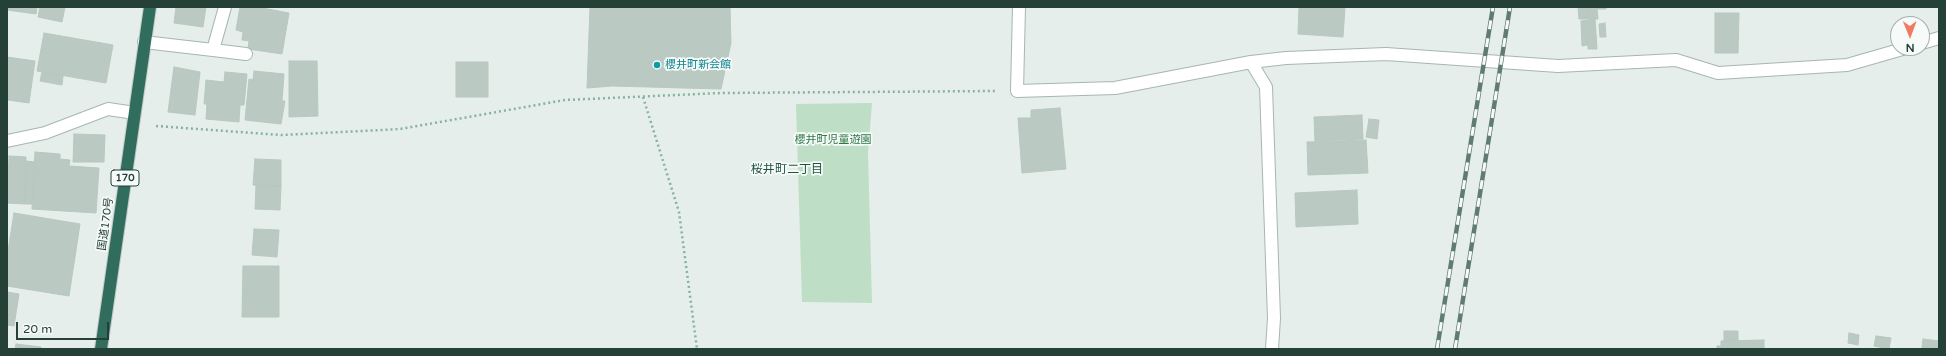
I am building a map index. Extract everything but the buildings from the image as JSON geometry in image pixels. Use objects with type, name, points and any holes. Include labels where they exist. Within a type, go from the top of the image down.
[{"type":"highway","name":"国道170号","points":[[101,349],[150,7]]},
{"type":"street","points":[[213,50],[225,7]]},
{"type":"street","points":[[1019,7],[1017,91],[1115,88],[1251,62],[1286,58],[1386,54],[1558,66],[1676,60],[1718,73],[1847,65],[1890,53]]},
{"type":"street","points":[[144,42],[246,54]]},
{"type":"street","points":[[1251,62],[1266,87],[1274,318],[1272,349]]},
{"type":"street","points":[[7,141],[45,133],[108,109],[135,113]]},
{"type":"path","points":[[135,113],[156,126],[281,135],[400,129],[565,100],[721,93],[1017,91]]},
{"type":"path","points":[[643,97],[679,212],[697,349]]},
{"type":"green space","name":"櫻井町児童遊園","points":[[872,103],[868,152],[872,303],[802,302],[796,104]]},
{"type":"railway","points":[[1437,349],[1493,7]]},
{"type":"railway","points":[[1455,349],[1510,7]]},
{"type":"place","name":"櫻井町新会館","points":[[657,65]]},
{"type":"district","name":"桜井町二丁目","points":[[787,170]]}]
